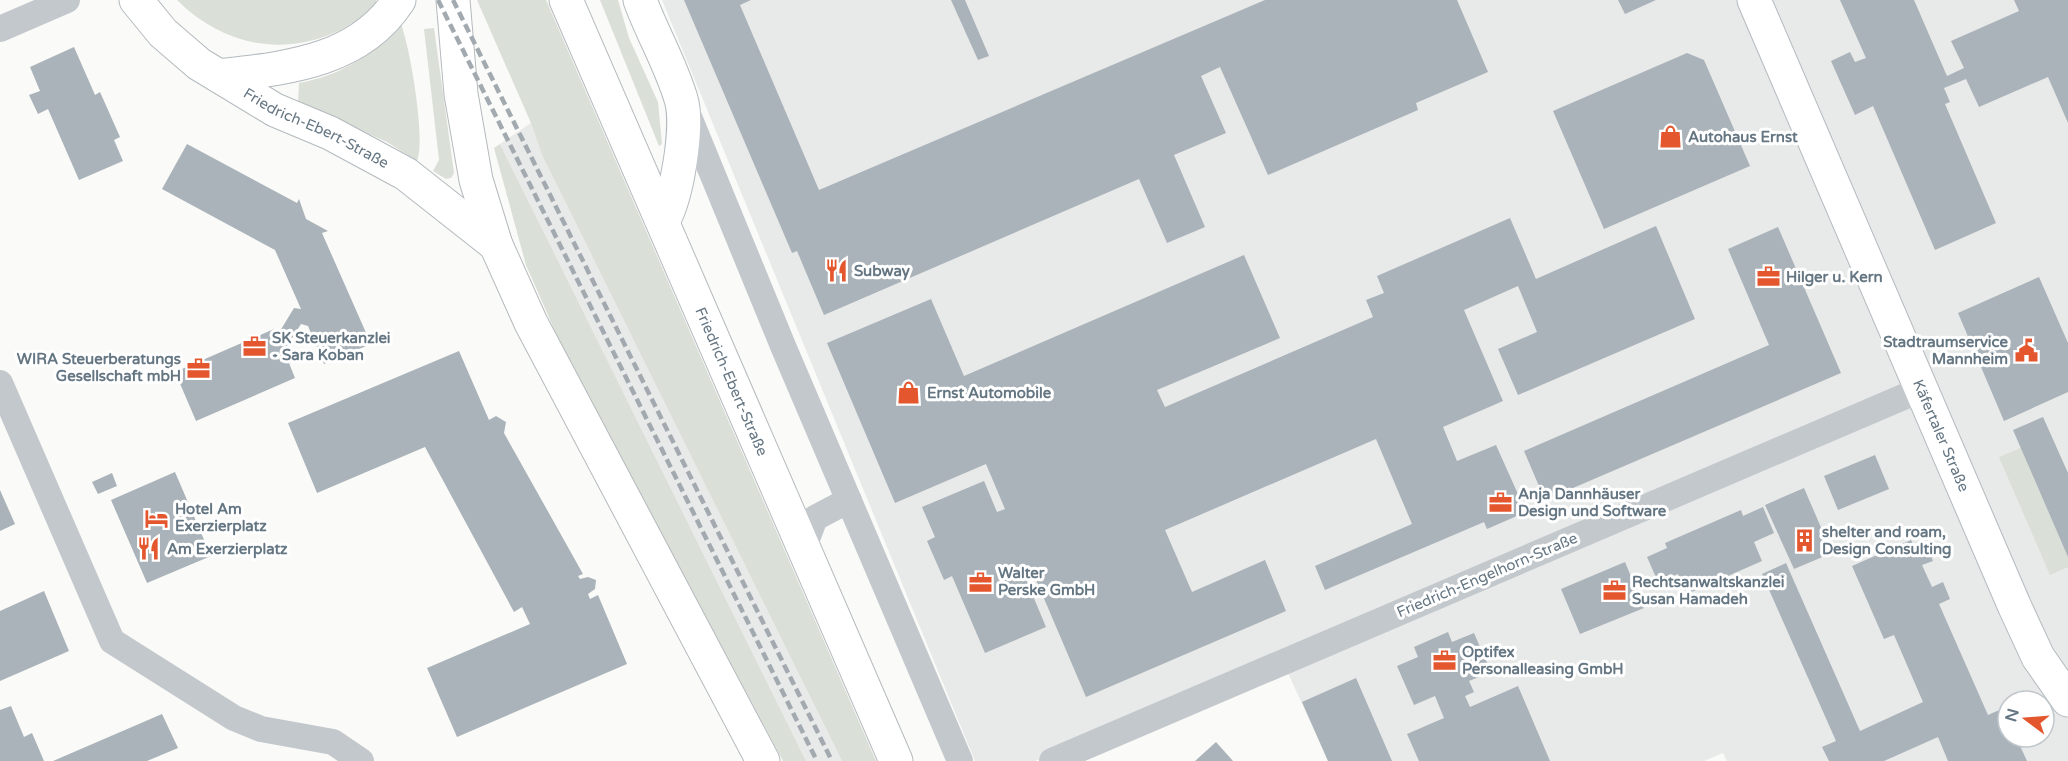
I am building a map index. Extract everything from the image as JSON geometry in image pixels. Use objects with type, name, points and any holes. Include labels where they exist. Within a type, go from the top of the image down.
[{"type":"main road","name":"Friedrich-Ebert-Straße","points":[[136,0],[180,50],[275,110],[330,133],[406,174],[496,245]]},
{"type":"main road","name":"Friedrich-Ebert-Straße","points":[[219,76],[283,69],[330,56],[347,48],[372,31],[399,0]]},
{"type":"main road","name":"Friedrich-Ebert-Straße","points":[[453,0],[461,94],[476,180],[496,245],[531,323],[763,761]]},
{"type":"main road","name":"Friedrich-Ebert-Straße","points":[[566,0],[896,761]]},
{"type":"main road","points":[[640,0],[682,101],[678,183],[673,202],[663,221]]},
{"type":"main road","name":"Käfertaler Straße","points":[[1754,0],[2038,657],[2068,700]]},
{"type":"street","points":[[0,30],[67,0]]},
{"type":"street","points":[[682,101],[960,761]]},
{"type":"street","points":[[0,383],[112,641],[234,718],[261,729],[333,741],[361,761]]},
{"type":"street","name":"Friedrich-Engelhorn-Straße","points":[[1052,761],[1922,389]]},
{"type":"street","points":[[804,547],[815,518],[849,500]]},
{"type":"shaded area","points":[[177,0],[376,0],[376,6],[352,23],[327,36],[302,43],[275,45],[249,41],[224,33],[200,19]]},
{"type":"shaded area","points":[[477,0],[546,0],[876,761],[842,761],[542,155],[531,123]]},
{"type":"shaded area","points":[[600,0],[618,0],[629,38],[658,102],[662,144],[659,146]]},
{"type":"shaded area","points":[[662,0],[2068,0],[2068,761],[1727,761],[1723,753],[1704,761],[1328,761],[1278,651],[1035,761],[975,761]]},
{"type":"shaded area","points":[[398,24],[401,24],[405,36],[416,93],[420,134],[417,161],[387,142],[298,103],[299,83],[342,70],[354,63],[377,46]]},
{"type":"shaded area","points":[[434,28],[454,173],[451,178],[446,179],[433,171],[439,160],[424,29]]},
{"type":"shaded area","points":[[531,123],[542,155],[842,761],[806,761],[500,144]]},
{"type":"shaded area","points":[[500,144],[806,761],[783,761],[561,345],[526,265],[494,148]]},
{"type":"shaded area","points":[[2021,448],[2068,557],[2068,567],[2050,575],[1999,457]]},
{"type":"building","points":[[684,0],[751,0],[740,5],[819,190],[1265,0],[1457,0],[1488,72],[1416,103],[1418,110],[1268,175],[1220,67],[1201,76],[1226,133],[1174,155],[1205,227],[1167,243],[1139,179],[824,315],[797,251],[792,253]]},
{"type":"building","points":[[951,0],[965,0],[989,56],[978,60]]},
{"type":"building","points":[[1618,0],[1656,0],[1625,14]]},
{"type":"building","points":[[1840,0],[1914,0],[1947,76],[1964,68],[1951,41],[2019,11],[2014,0],[2068,0],[2068,123],[2048,77],[1979,107],[1966,79],[1944,88],[1950,102],[1945,104],[1996,223],[1935,250],[1873,106],[1855,115],[1831,61],[1850,52],[1855,62],[1866,58]]},
{"type":"building","points":[[74,47],[95,95],[100,92],[120,137],[114,140],[123,161],[79,180],[48,109],[38,114],[29,95],[40,91],[30,67]]},
{"type":"building","points":[[1687,53],[1704,60],[1750,166],[1604,229],[1553,111]]},
{"type":"building","points":[[187,144],[297,203],[299,199],[306,219],[328,231],[322,233],[371,344],[324,364],[308,326],[301,324],[287,346],[293,361],[289,363],[295,378],[196,421],[175,372],[274,329],[277,336],[294,308],[301,309],[275,250],[162,189]]},
{"type":"building","points":[[1510,218],[1536,279],[1656,226],[1695,319],[1518,395],[1498,349],[1537,332],[1518,286],[1464,310],[1503,401],[1443,427],[1457,461],[1496,445],[1526,512],[1487,529],[1484,522],[1325,590],[1315,566],[1412,524],[1376,439],[1165,530],[1192,592],[1265,560],[1286,611],[1086,697],[1031,568],[1023,572],[1046,627],[985,653],[952,576],[944,580],[927,541],[935,537],[922,507],[984,481],[997,512],[1005,509],[986,464],[895,503],[827,343],[931,299],[964,376],[1244,255],[1280,338],[1157,390],[1165,407],[1373,317],[1366,300],[1384,293],[1377,276]]},
{"type":"building","points":[[1778,227],[1841,373],[1545,500],[1524,451],[1769,345],[1728,249]]},
{"type":"building","points":[[2039,277],[2068,343],[2068,392],[2004,421],[1958,313]]},
{"type":"building","points":[[459,351],[489,420],[496,416],[506,422],[504,433],[583,574],[578,576],[580,579],[588,577],[596,580],[595,589],[588,594],[590,599],[598,595],[627,664],[457,737],[427,668],[530,624],[522,607],[514,612],[425,447],[317,493],[288,423]]},
{"type":"building","points":[[2043,417],[2068,473],[2068,557],[2013,430]]},
{"type":"building","points":[[1875,455],[1889,489],[1838,510],[1824,476]]},
{"type":"building","name":"Hotel Am Exerzierplatz","points":[[175,472],[211,556],[147,583],[111,500]]},
{"type":"building","points":[[112,473],[117,486],[98,494],[92,482]]},
{"type":"building","name":"shelter and roam, Design Consulting","points":[[1804,488],[1832,553],[1794,569],[1765,505]]},
{"type":"building","points":[[0,490],[15,524],[0,531]]},
{"type":"building","points":[[1763,507],[1774,533],[1754,542],[1762,561],[1687,594],[1678,574],[1658,582],[1647,557],[1667,548],[1665,543],[1741,510],[1743,516]]},
{"type":"building","points":[[1911,540],[1916,549],[1927,545],[1933,561],[1922,565],[1932,587],[1943,582],[1950,599],[1939,604],[1988,715],[1996,712],[1996,749],[2022,749],[2027,761],[1948,761],[1938,737],[1884,761],[1829,761],[1822,747],[1836,741],[1762,574],[1786,563],[1860,731],[1923,702],[1894,635],[1884,639],[1852,566]]},
{"type":"building","points":[[1625,562],[1644,608],[1580,634],[1561,589]]},
{"type":"building","points":[[44,591],[69,651],[0,681],[0,611]]},
{"type":"building","points":[[1448,632],[1452,642],[1474,633],[1491,672],[1469,681],[1474,692],[1465,696],[1470,707],[1518,686],[1550,761],[1419,761],[1407,734],[1444,718],[1435,696],[1414,705],[1397,666],[1418,657],[1414,647]]},
{"type":"building","points":[[1356,678],[1392,761],[1328,761],[1302,702]]},
{"type":"building","points":[[11,706],[24,737],[32,733],[44,761],[0,761],[0,710]]},
{"type":"building","points":[[162,714],[178,748],[147,761],[53,761]]},
{"type":"building","points":[[1216,742],[1233,761],[1195,761]]},
{"type":"railway","points":[[438,0],[817,761]]},
{"type":"railway","points":[[453,0],[832,761]]},
{"type":"place","name":"Autohaus Ernst","points":[[1670,137]]},
{"type":"place","name":"Subway","points":[[836,271]]},
{"type":"place","name":"Hilger u. Kern","points":[[1768,277]]},
{"type":"place","name":"SK Steuerkanzlei - Sara Koban","points":[[254,347]]},
{"type":"place","name":"Stadtraumservice Mannheim","points":[[2026,351]]},
{"type":"place","name":"WIRA Steuerberatungs Gesellschaft mbH","points":[[199,368]]},
{"type":"place","name":"Ernst Automobile","points":[[909,393]]},
{"type":"place","name":"Anja Dannhäuser Design und Software","points":[[1500,503]]},
{"type":"place","name":"Hotel Am Exerzierplatz","points":[[157,518]]},
{"type":"place","name":"shelter and roam, Design Consulting","points":[[1804,541]]},
{"type":"place","name":"Am Exerzierplatz","points":[[149,549]]},
{"type":"place","name":"Walter Perske GmbH","points":[[980,582]]},
{"type":"place","name":"Rechtsanwaltskanzlei Susan Hamadeh","points":[[1614,591]]},
{"type":"place","name":"Optifex Personalleasing GmbH","points":[[1444,661]]}]
